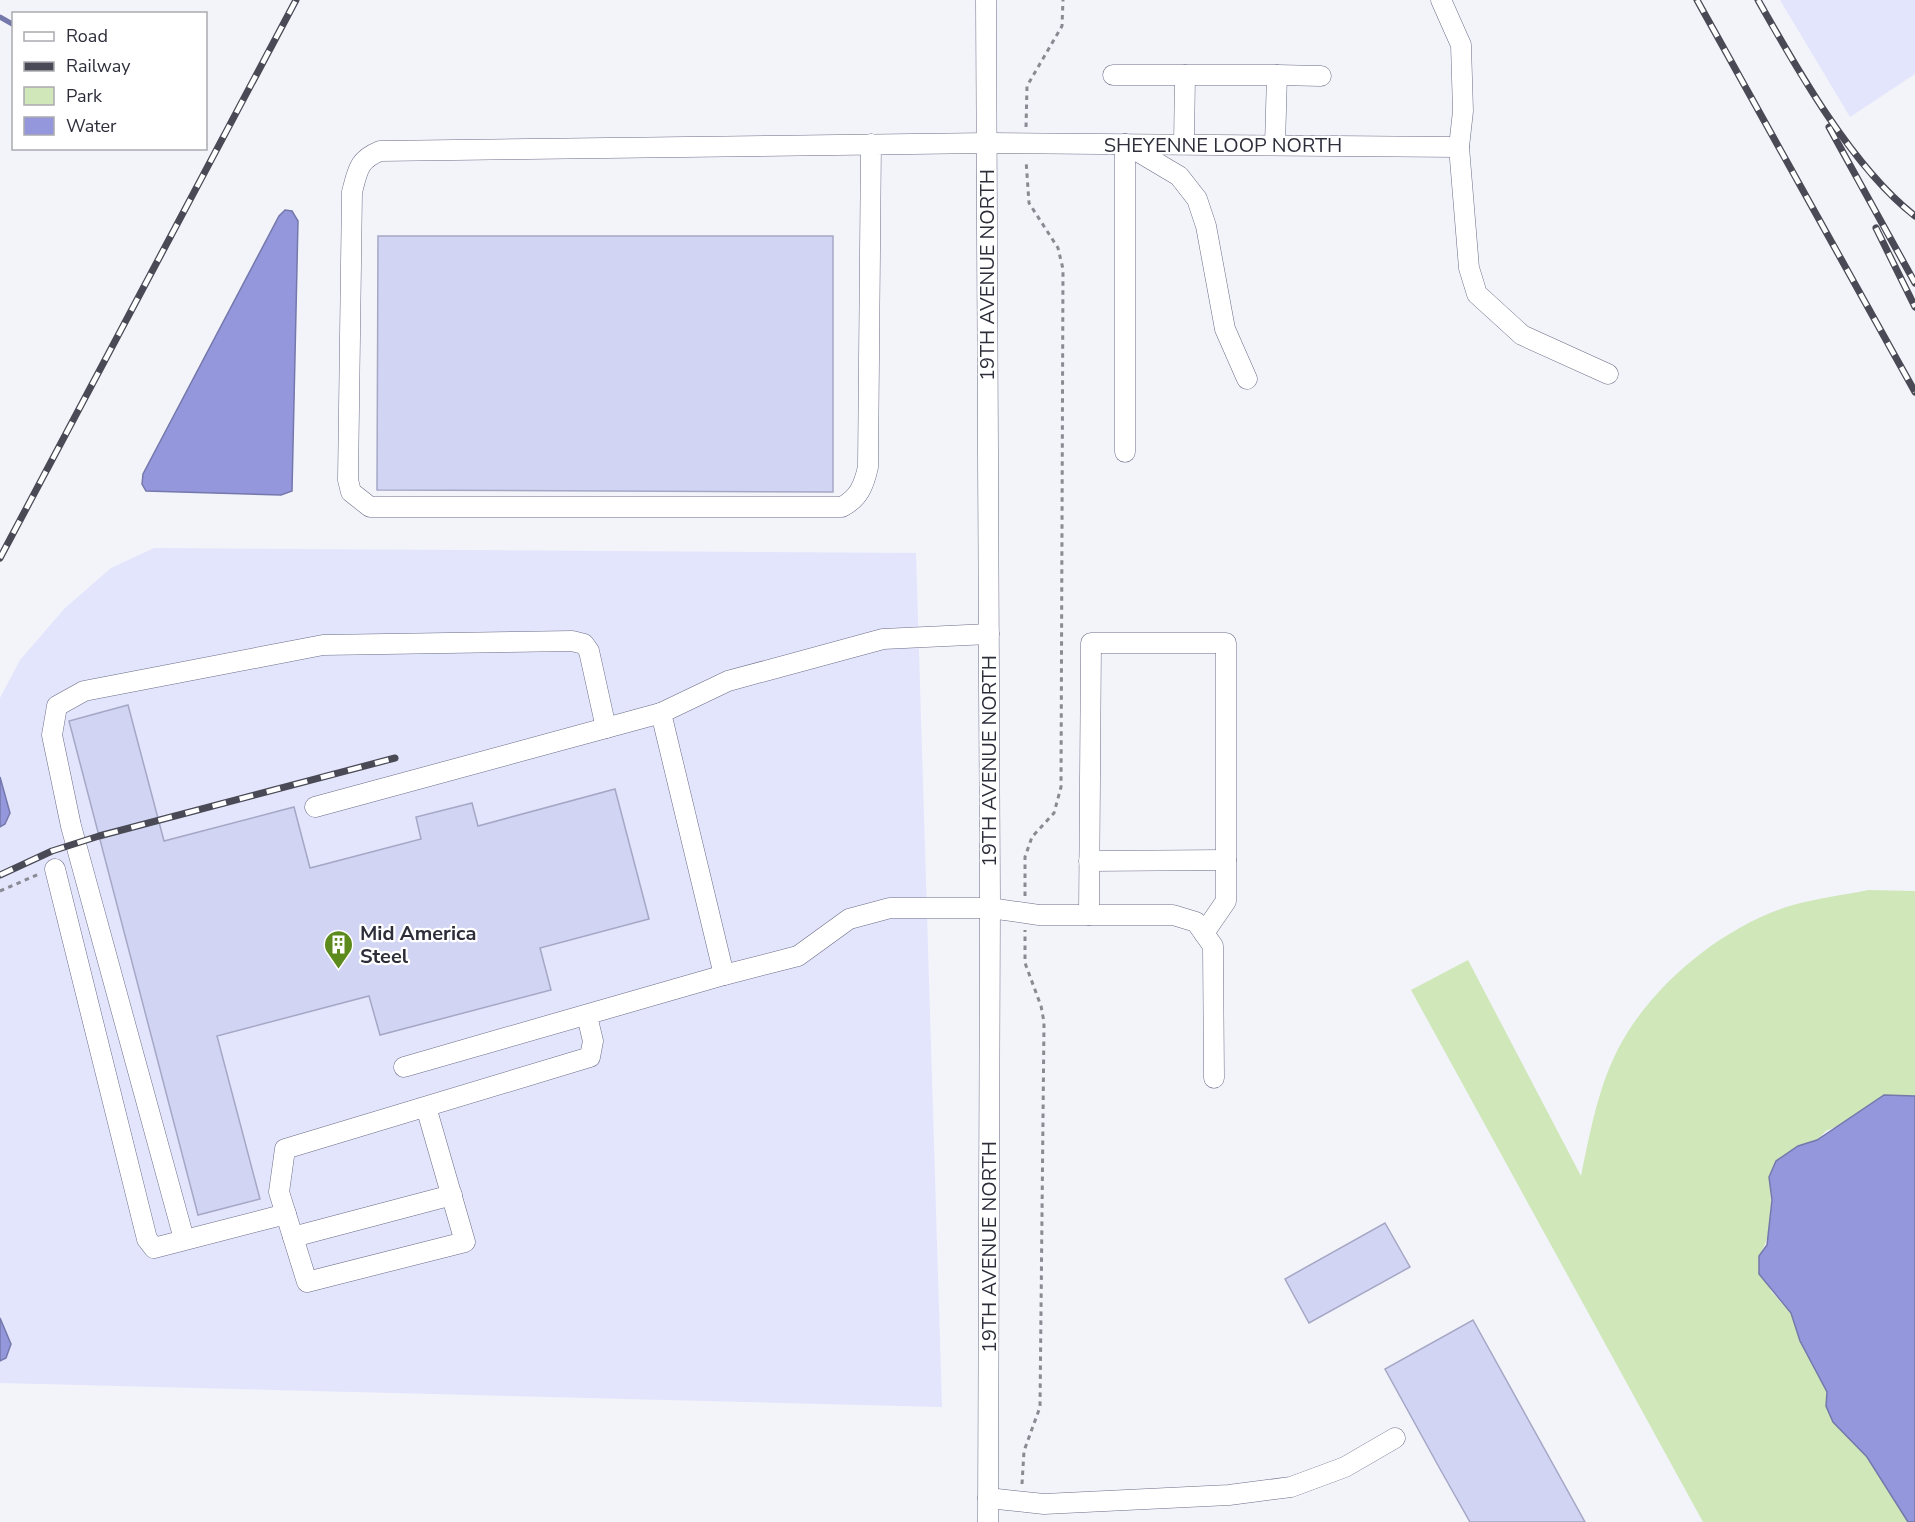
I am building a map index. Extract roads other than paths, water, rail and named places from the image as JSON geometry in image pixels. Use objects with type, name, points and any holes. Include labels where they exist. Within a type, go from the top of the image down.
[{"type":"street","name":"19TH AVENUE NORTH","points":[[986,0],[990,908],[988,1522]]},
{"type":"street","points":[[1441,0],[1461,45],[1460,147],[1469,268],[1477,294],[1522,335],[1608,374]]},
{"type":"street","points":[[1113,75],[1321,76]]},
{"type":"street","points":[[1184,144],[1185,75]]},
{"type":"street","points":[[1275,145],[1277,75]]},
{"type":"street","name":"SHEYENNE LOOP NORTH","points":[[871,144],[868,467],[864,485],[853,501],[842,507],[369,507],[351,492],[348,480],[349,240],[352,192],[358,170],[365,157],[380,151],[987,142],[1460,147]]},
{"type":"street","points":[[1125,144],[1179,176],[1197,199],[1206,226],[1225,329],[1247,380]]},
{"type":"street","points":[[1125,144],[1125,452]]},
{"type":"street","points":[[315,807],[661,713],[728,681],[883,639],[989,634]]},
{"type":"street","points":[[184,1239],[71,826],[52,735],[57,706],[84,691],[323,645],[572,641],[584,644],[589,651],[606,728]]},
{"type":"street","points":[[1089,915],[1091,643],[1226,643],[1226,901],[1204,933]]},
{"type":"street","points":[[661,713],[724,975]]},
{"type":"street","points":[[1089,861],[1226,860]]},
{"type":"street","points":[[55,869],[147,1239],[154,1248],[286,1214]]},
{"type":"street","points":[[404,1067],[798,956],[849,919],[870,911],[890,908],[990,908],[1025,913],[1173,915],[1196,922],[1213,946],[1214,1078]]},
{"type":"street","points":[[426,1107],[465,1242],[307,1282],[279,1192],[285,1149],[590,1057],[593,1041],[587,1016]]},
{"type":"street","points":[[293,1237],[452,1195]]},
{"type":"street","points":[[988,1498],[1044,1504],[1229,1495],[1291,1487],[1346,1467],[1395,1438]]},
{"type":"water","points":[[285,210],[292,211],[298,221],[292,491],[281,495],[146,491],[142,484],[143,474],[279,216]]},
{"type":"water","points":[[0,777],[10,813],[5,824],[0,827]]},
{"type":"water","points":[[1884,1095],[1915,1096],[1915,1522],[1908,1522],[1867,1457],[1833,1422],[1826,1406],[1827,1392],[1800,1341],[1791,1313],[1759,1274],[1759,1256],[1767,1245],[1772,1200],[1769,1177],[1776,1161],[1798,1146],[1817,1140]]},
{"type":"water","points":[[0,1318],[11,1344],[6,1358],[0,1361]]},
{"type":"waterway","points":[[0,17],[12,24]]},
{"type":"railway","points":[[0,558],[296,0]]},
{"type":"railway","points":[[1697,0],[1915,392]]},
{"type":"railway","points":[[1758,0],[1808,86],[1848,144],[1869,171],[1915,216]]},
{"type":"railway","points":[[1829,127],[1915,283]]},
{"type":"railway","points":[[1876,228],[1915,307]]},
{"type":"railway","points":[[0,875],[52,851],[99,836],[395,758]]},
{"type":"place","name":"Mid America Steel","points":[[339,970]]}]
